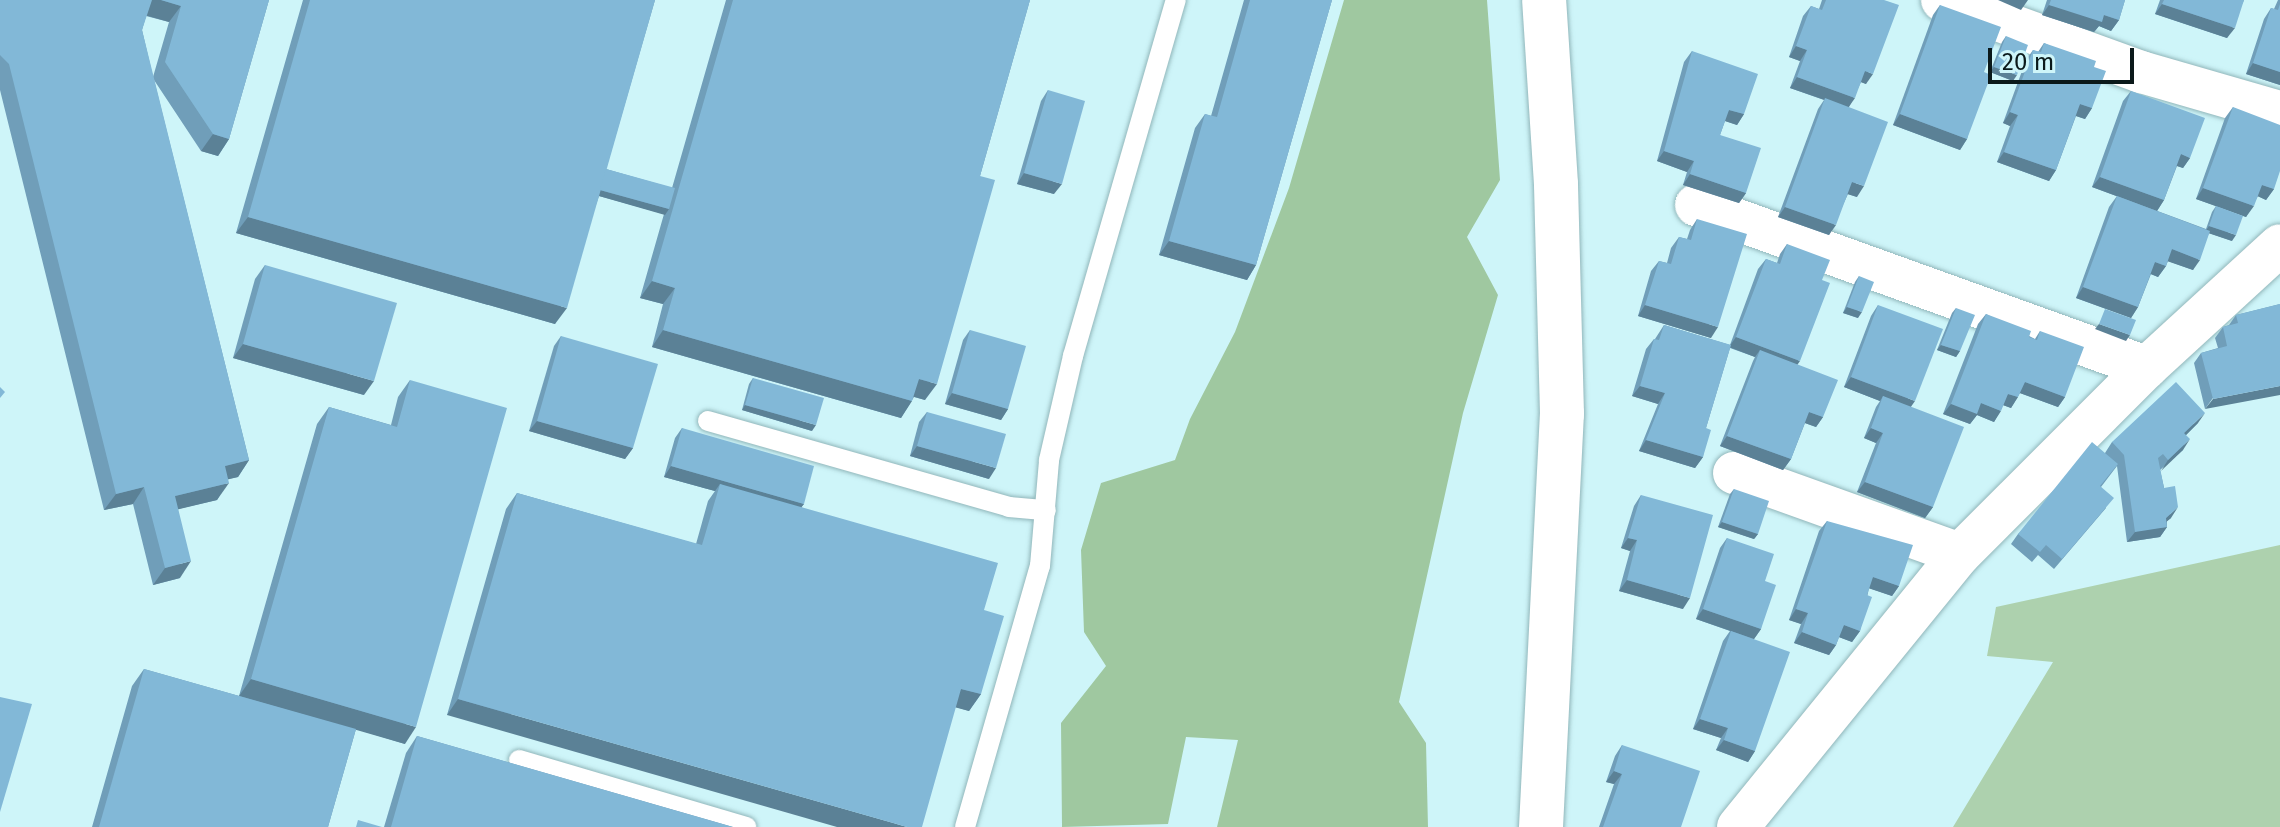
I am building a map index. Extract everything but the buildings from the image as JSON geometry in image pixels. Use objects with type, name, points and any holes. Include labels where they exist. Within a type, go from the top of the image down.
[{"type":"street","points":[[1541,827],[1562,414],[1556,184],[1544,0]]},
{"type":"street","points":[[1942,0],[2141,72],[2280,112]]},
{"type":"street","points":[[1696,205],[2147,367]]},
{"type":"street","points":[[1738,827],[1960,554],[2147,367],[2280,245]]},
{"type":"street","points":[[1734,473],[1960,554]]},
{"type":"lane","points":[[965,827],[1040,566],[1049,460],[1073,356],[1176,0]]},
{"type":"lane","points":[[708,421],[1009,507],[1046,510]]},
{"type":"lane","points":[[519,760],[746,827]]},
{"type":"green space","points":[[1344,0],[1487,0],[1500,180],[1467,237],[1498,295],[1463,413],[1399,702],[1426,743],[1428,827],[1217,827],[1238,740],[1186,737],[1168,824],[1062,827],[1061,723],[1106,666],[1084,632],[1081,550],[1101,483],[1175,460],[1190,419],[1235,332],[1289,188]]},
{"type":"green space","points":[[2280,545],[2280,827],[1953,827],[2053,662],[1987,656],[1996,607]]}]
